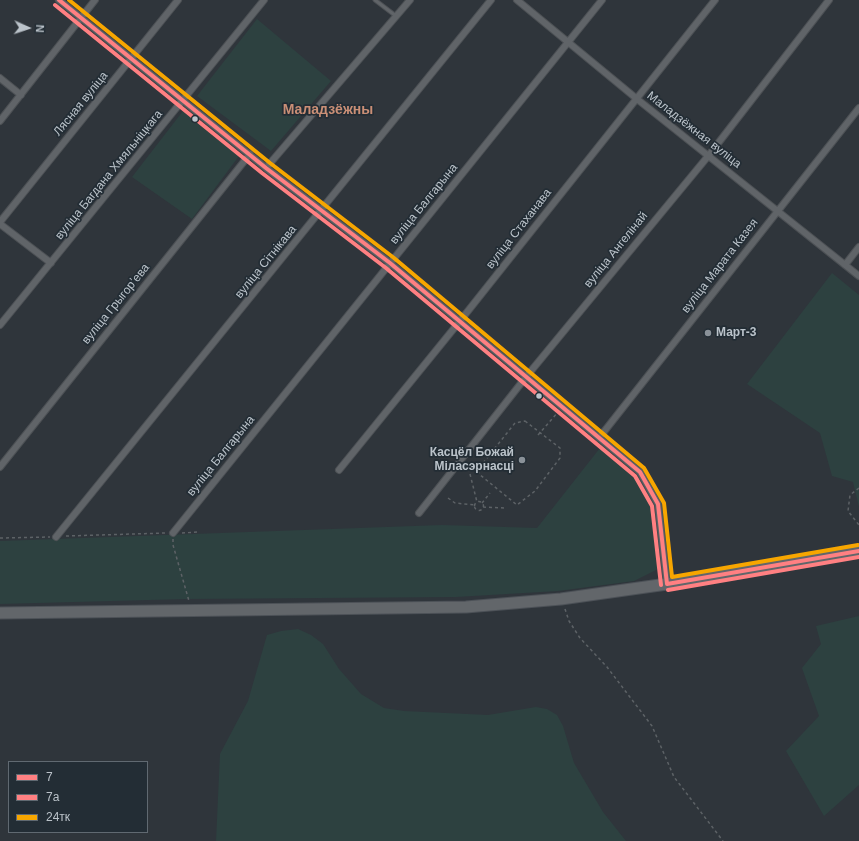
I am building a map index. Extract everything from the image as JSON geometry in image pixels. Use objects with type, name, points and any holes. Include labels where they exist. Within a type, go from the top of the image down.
[{"type":"highway","points":[[0,613],[466,607],[561,599],[667,584],[859,551]]},
{"type":"street","points":[[59,0],[266,168],[390,263],[640,472],[658,504],[667,584]]},
{"type":"street","points":[[0,121],[94,0]]},
{"type":"street","name":"Лясная вуліца","points":[[0,223],[178,0]]},
{"type":"street","name":"вуліца Багдана Хмяльніцкага","points":[[0,325],[264,0]]},
{"type":"street","points":[[266,168],[410,0]]},
{"type":"street","name":"вуліца Сітнікава","points":[[56,537],[491,0]]},
{"type":"street","name":"Маладзёжная вуліца","points":[[517,0],[637,99],[859,276]]},
{"type":"street","name":"вуліца Балгарына","points":[[173,533],[602,0]]},
{"type":"street","name":"вуліца Стаханава","points":[[339,470],[460,321],[715,0]]},
{"type":"street","name":"вуліца Ангелінай","points":[[419,513],[526,378],[709,155],[829,0]]},
{"type":"street","points":[[0,78],[21,95]]},
{"type":"street","name":"вуліца Марата Казея","points":[[599,438],[859,108]]},
{"type":"street","name":"вуліца Грыгорʼева","points":[[0,467],[250,154]]},
{"type":"street","points":[[0,223],[51,262]]},
{"type":"street","points":[[845,265],[859,247]]},
{"type":"lane","points":[[375,0],[396,17]]},
{"type":"path","points":[[538,435],[562,407]]},
{"type":"path","points":[[525,421],[540,432],[560,448],[560,458],[535,491],[517,505],[479,474],[479,468],[515,423],[525,421]]},
{"type":"path","points":[[473,464],[479,468],[493,467]]},
{"type":"path","points":[[470,474],[477,502],[475,505]]},
{"type":"path","points":[[859,488],[850,495],[848,511],[859,525]]},
{"type":"path","points":[[482,503],[490,493]]},
{"type":"path","points":[[448,498],[455,503],[475,505]]},
{"type":"path","points":[[477,502],[482,503]]},
{"type":"path","points":[[482,503],[483,507]]},
{"type":"path","points":[[475,505],[478,510],[483,507],[504,508]]},
{"type":"path","points":[[0,538],[198,532]]},
{"type":"path","points":[[173,533],[173,545],[189,595],[189,610]]},
{"type":"path","points":[[561,599],[570,622],[580,638],[606,667],[652,726],[674,777],[723,841]]},
{"type":"green space","points":[[257,19],[331,81],[271,151],[197,96]]},
{"type":"green space","points":[[183,111],[239,156],[192,219],[132,177]]},
{"type":"green space","points":[[832,273],[859,295],[859,507],[853,482],[832,476],[820,433],[747,384]]},
{"type":"green space","points":[[600,448],[624,466],[636,478],[648,499],[654,521],[658,569],[634,581],[558,591],[456,597],[186,599],[0,604],[0,541],[442,525],[537,528]]},
{"type":"green space","points":[[859,616],[859,785],[824,816],[786,751],[819,716],[802,668],[821,644],[816,626]]},
{"type":"green space","points":[[298,629],[311,635],[323,644],[339,669],[361,694],[384,708],[404,711],[488,715],[536,707],[547,709],[557,715],[563,726],[574,763],[603,812],[626,841],[216,841],[220,754],[248,701],[267,635],[281,631]]},
{"type":"transit line","name":"7","points":[[59,0],[266,168],[390,263],[640,472],[658,504],[667,584]]},
{"type":"transit line","name":"24тк","points":[[69,0],[270,163],[394,258],[644,468],[664,503],[672,577],[858,545]]},
{"type":"transit line","name":"7а","points":[[55,5],[262,173],[386,268],[635,476],[652,506],[661,585]]},
{"type":"transit line","name":"7","points":[[667,584],[859,551]]},
{"type":"transit line","name":"7а","points":[[668,590],[859,557]]},
{"type":"place","name":"Март-3","points":[[708,333]]},
{"type":"place","name":"Касцёл Божай Міласэрнасці","points":[[522,460]]},
{"type":"district","name":"Маладзёжны","points":[[328,110]]}]
